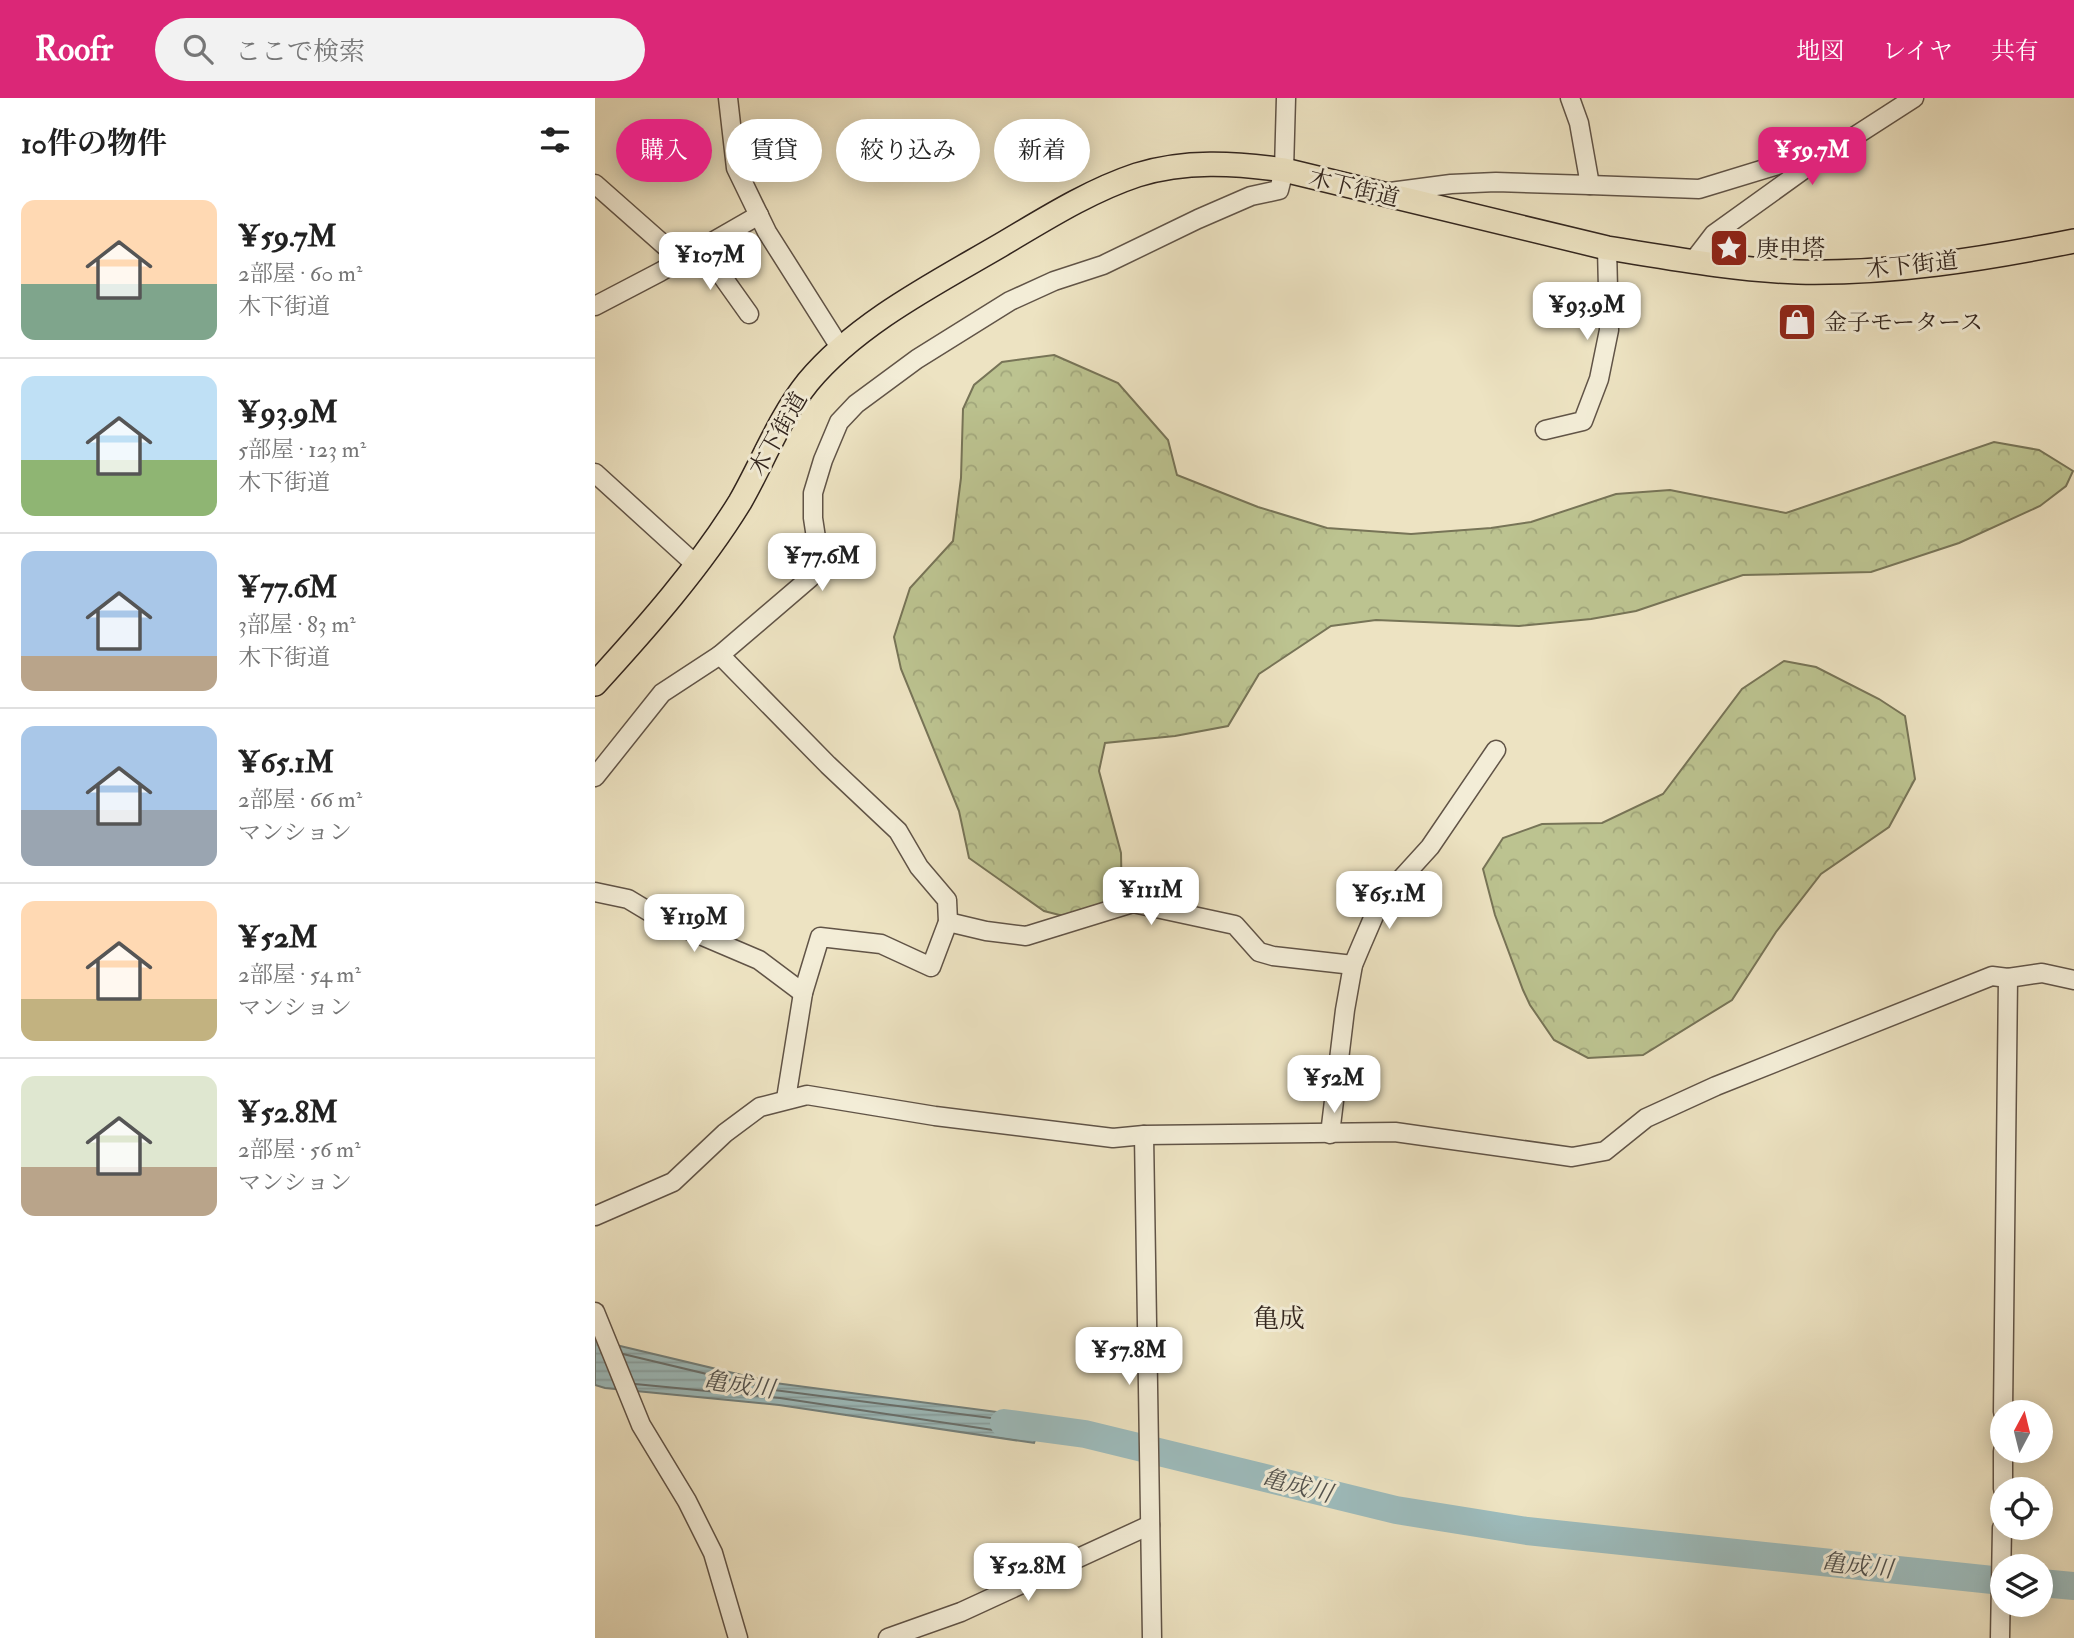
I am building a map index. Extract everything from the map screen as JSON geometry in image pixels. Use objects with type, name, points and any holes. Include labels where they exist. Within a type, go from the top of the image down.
[{"type":"main road","name":"木下街道","points":[[595,684],[632,643],[695,564],[740,500],[788,410],[809,382],[841,349],[941,279],[1071,204],[1139,175],[1191,165],[1222,163],[1284,170],[1607,248],[1797,272],[1845,271],[1973,259],[2074,241]]},
{"type":"street","points":[[729,98],[736,168],[767,232],[841,349]]},
{"type":"street","points":[[595,777],[662,693],[720,655],[810,578],[818,551],[813,518],[813,493],[839,422],[856,404],[917,359],[1010,300],[1054,281],[1103,265],[1251,196],[1279,190],[1284,170],[1286,98]]},
{"type":"street","points":[[1570,98],[1579,123],[1590,186]]},
{"type":"street","points":[[1694,260],[1713,234],[1809,165],[1914,98]]},
{"type":"street","points":[[1377,193],[1451,184],[1496,182],[1699,189],[1784,163],[1809,165]]},
{"type":"street","points":[[595,184],[681,260]]},
{"type":"street","points":[[595,306],[759,215]]},
{"type":"street","points":[[702,248],[749,314]]},
{"type":"street","points":[[1545,430],[1583,421],[1599,379],[1609,330],[1607,248]]},
{"type":"street","points":[[595,473],[695,564]]},
{"type":"street","points":[[720,655],[828,765],[898,831],[919,867],[947,900],[948,922],[931,967],[881,944],[820,937],[803,993],[786,1099]]},
{"type":"street","points":[[1330,1134],[1353,965],[1380,902],[1430,847],[1496,750]]},
{"type":"street","points":[[595,892],[628,899],[658,917],[759,961],[803,993]]},
{"type":"street","points":[[948,922],[986,931],[1026,936],[1133,903],[1235,925],[1259,952],[1273,956],[1353,965]]},
{"type":"street","points":[[595,1216],[673,1182],[725,1133],[760,1107],[807,1095],[935,1116],[1113,1138],[1144,1135],[1395,1132],[1572,1157],[1605,1151],[1646,1118],[1716,1086],[1992,976],[2008,978],[2042,974],[2074,980]]},
{"type":"street","points":[[2003,1400],[2008,978]]},
{"type":"street","points":[[1144,1135],[1152,1638]]},
{"type":"street","points":[[596,1313],[641,1424],[687,1501],[713,1553],[733,1636]]},
{"type":"street","points":[[888,1638],[961,1612],[1150,1525]]},
{"type":"street","points":[[2000,1638],[2002,1540]]},
{"type":"green space","points":[[1054,355],[1118,383],[1168,440],[1177,475],[1258,507],[1327,528],[1411,534],[1491,528],[1531,522],[1616,494],[1670,490],[1786,513],[1994,442],[2039,450],[2073,471],[2066,486],[2040,506],[1959,543],[1871,572],[1743,575],[1636,611],[1591,619],[1519,626],[1376,620],[1331,626],[1259,674],[1228,726],[1175,736],[1105,743],[1099,771],[1121,853],[1122,907],[1075,919],[1044,911],[969,858],[959,811],[901,669],[894,637],[910,588],[953,541],[961,478],[963,409],[974,385],[1002,362]]},
{"type":"green space","points":[[1784,661],[1816,667],[1879,699],[1905,716],[1915,779],[1889,827],[1821,874],[1776,932],[1732,1000],[1643,1055],[1588,1058],[1554,1040],[1523,990],[1495,915],[1483,869],[1503,838],[1542,824],[1602,823],[1663,794],[1742,689]]},
{"type":"water","points":[[595,1340],[775,1383],[1043,1418],[1034,1443],[779,1405],[605,1388],[595,1385]]},
{"type":"waterway","name":"亀成川","points":[[1004,1423],[1085,1434],[1396,1510],[1527,1531],[1990,1580]]},
{"type":"waterway","name":"亀成川","points":[[2053,1584],[2074,1586]]},
{"type":"place","name":"庚申塔","points":[[1729,248]]},
{"type":"place","name":"金子モータース","points":[[1797,322]]},
{"type":"district","name":"亀成","points":[[1279,1319]]}]
